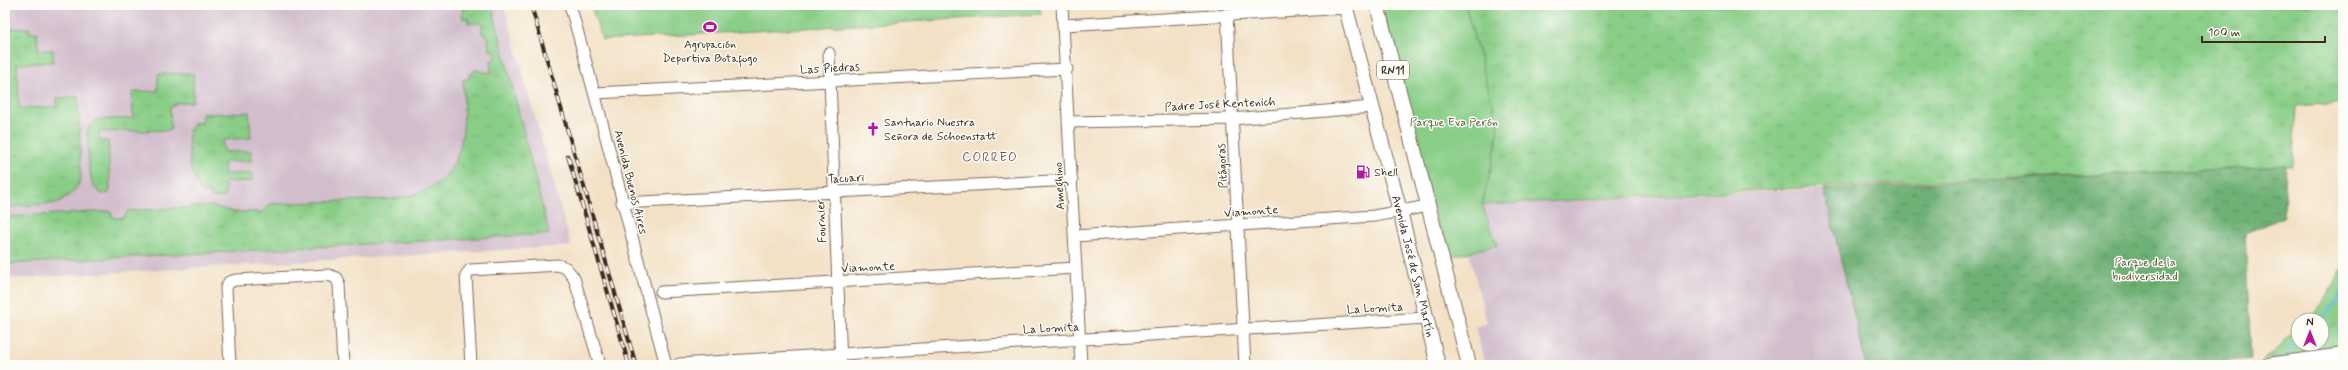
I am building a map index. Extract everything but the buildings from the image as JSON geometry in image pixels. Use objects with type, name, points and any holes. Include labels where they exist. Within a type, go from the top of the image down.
[{"type":"main road","name":"RN11","points":[[1377,5],[1469,365]]},
{"type":"main road","name":"Avenida José de San Martín","points":[[1346,6],[1438,365]]},
{"type":"main road","points":[[2268,365],[2343,355]]},
{"type":"street","name":"Avenida Buenos Aires","points":[[570,5],[596,93],[622,203],[666,365]]},
{"type":"street","name":"Ameghino","points":[[1062,5],[1067,69],[1081,365]]},
{"type":"street","points":[[1064,25],[1346,6]]},
{"type":"street","name":"Pitágoras","points":[[1227,14],[1245,365]]},
{"type":"street","name":"Fournier","points":[[829,53],[832,192],[841,359]]},
{"type":"street","name":"Las Piedras","points":[[596,93],[1067,69]]},
{"type":"street","name":"Padre José Kentenich","points":[[1069,122],[1232,119],[1372,107]]},
{"type":"street","name":"Tacuari","points":[[622,203],[1072,180]]},
{"type":"street","name":"Viamonte","points":[[1075,236],[1374,216],[1428,206]]},
{"type":"street","points":[[471,365],[466,275],[470,270],[558,265],[566,268],[574,278],[600,365]]},
{"type":"street","name":"Viamonte","points":[[661,292],[1076,268]]},
{"type":"street","points":[[230,365],[226,288],[229,282],[236,280],[329,275],[336,278],[339,284],[343,365]]},
{"type":"street","name":"La Lomita","points":[[679,364],[841,359],[1080,339],[1426,318]]},
{"type":"shaded area","points":[[5,5],[504,5],[571,246],[5,279]]},
{"type":"shaded area","points":[[1824,189],[1866,365],[1485,365],[1475,327],[1487,323],[1469,252],[1497,245],[1482,205]]},
{"type":"green space","points":[[462,5],[492,5],[549,234],[5,264],[5,217],[110,211],[114,218],[124,218],[127,211],[212,206],[234,212],[262,212],[269,204],[392,199],[416,194],[434,185],[447,173],[456,159],[461,142],[464,102],[463,80],[469,79],[469,76],[475,70],[491,73],[491,60],[495,60],[494,50],[489,50],[488,35],[482,34],[482,23],[468,23],[468,18],[463,19]]},
{"type":"green space","name":"Agrupación Deportiva Botafogo","points":[[591,5],[1038,5],[1042,14],[602,40]]},
{"type":"green space","name":"Parque Eva Perón","points":[[1381,5],[1465,5],[1498,124],[1496,145],[1482,205],[1497,245],[1446,258]]},
{"type":"green space","points":[[1465,5],[2343,5],[2343,103],[2296,106],[2293,166],[1840,186],[1482,205],[1496,145],[1498,124]]},
{"type":"green space","points":[[29,28],[29,32],[37,32],[38,50],[53,50],[53,62],[17,64],[19,108],[57,107],[57,98],[78,97],[81,178],[78,186],[71,194],[57,203],[5,207],[5,29]]},
{"type":"green space","points":[[193,73],[193,102],[177,103],[170,108],[171,130],[99,132],[100,141],[108,141],[110,189],[109,193],[101,194],[93,185],[89,170],[87,131],[95,120],[133,118],[132,92],[158,91],[158,74]]},
{"type":"green space","points":[[249,112],[251,138],[223,140],[224,152],[251,151],[251,161],[224,162],[224,174],[252,173],[252,181],[225,182],[225,197],[211,198],[210,192],[201,192],[190,167],[188,130],[192,130],[192,123],[202,123],[202,114]]},
{"type":"green space","name":"Parque de la biodiversidad","points":[[2286,166],[2284,217],[2245,233],[2251,359],[2189,365],[1866,365],[1824,189]]},
{"type":"green space","points":[[2343,267],[2343,348],[2330,350],[2330,312],[2315,312],[2324,301]]},
{"type":"green space","points":[[2290,336],[2290,352],[2316,352],[2263,360]]},
{"type":"waterway","points":[[2327,312],[2336,303],[2343,291]]},
{"type":"waterway","points":[[2287,352],[2290,349]]},
{"type":"railway","points":[[531,5],[636,365]]},
{"type":"railway","points":[[568,156],[629,365]]},
{"type":"place","name":"Agrupación Deportiva Botafogo","points":[[710,27]]},
{"type":"place","name":"Santuario Nuestra Señora de Schoenstatt","points":[[873,129]]},
{"type":"place","name":"Shell","points":[[1363,172]]},
{"type":"district","name":"CORREO","points":[[990,156]]}]
